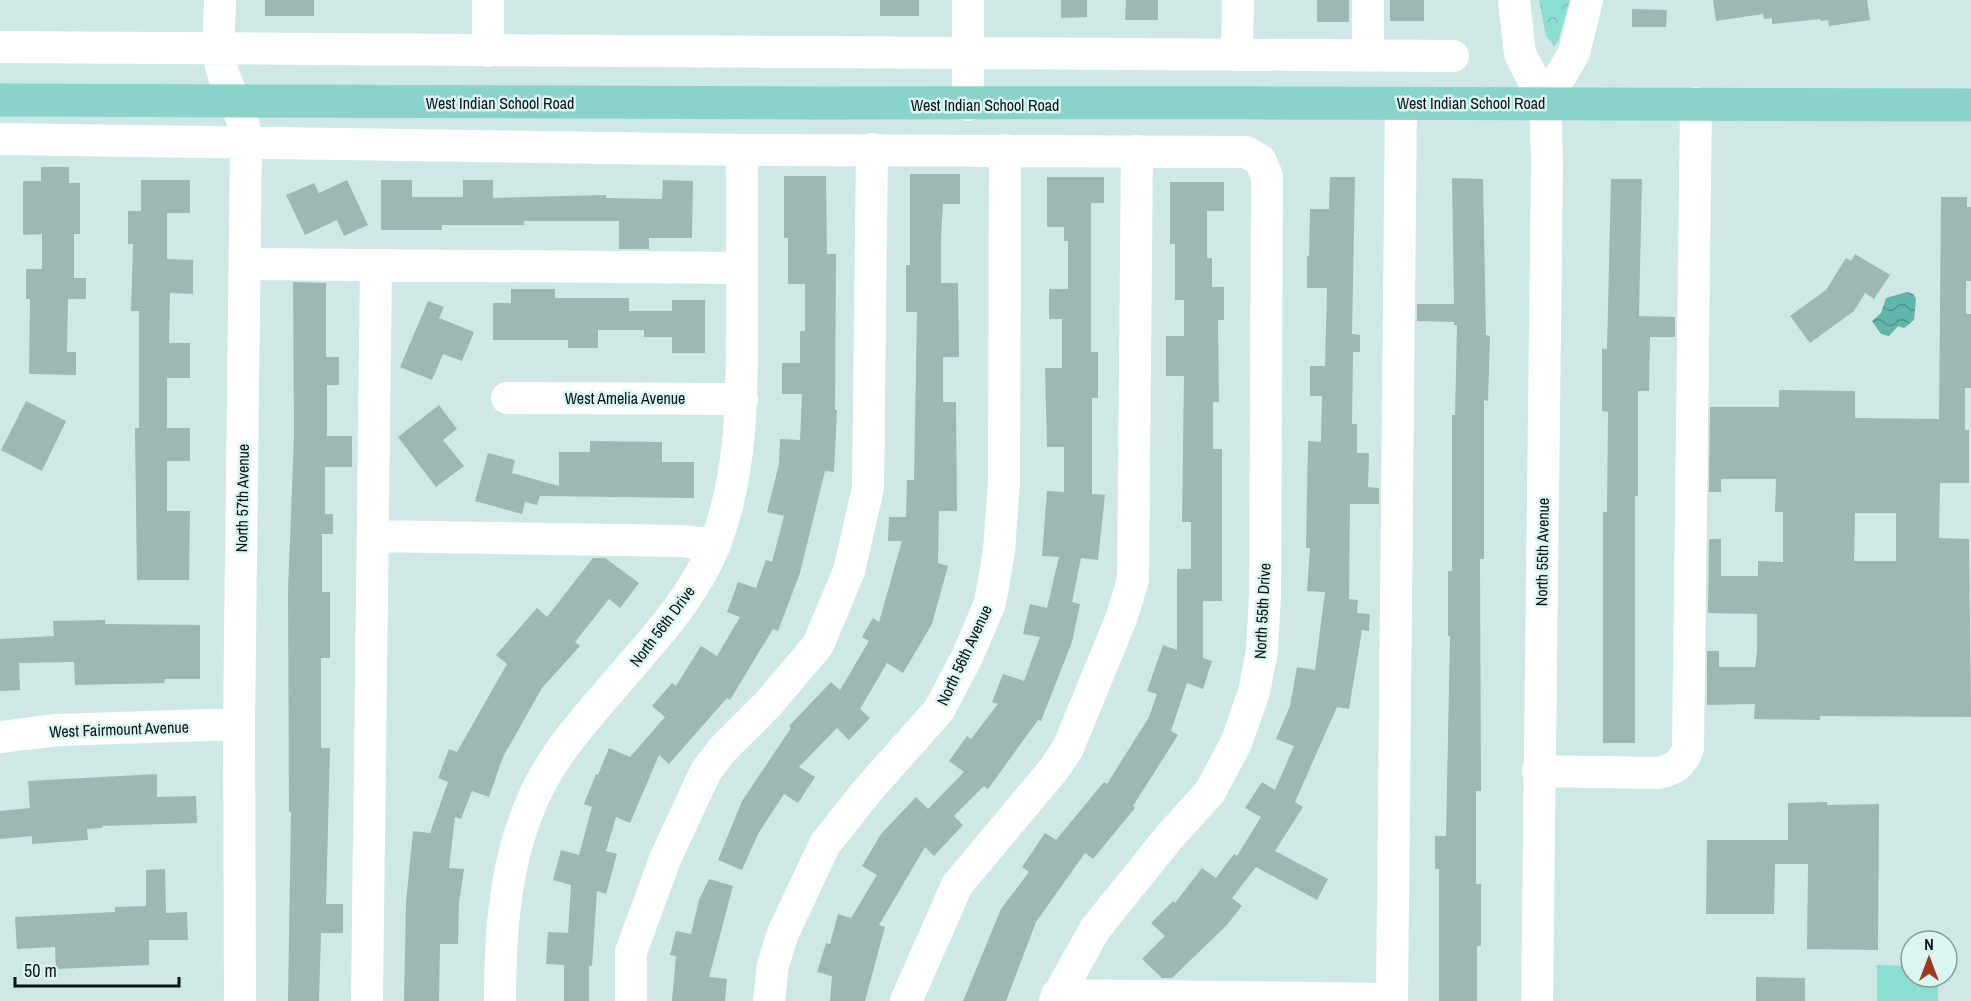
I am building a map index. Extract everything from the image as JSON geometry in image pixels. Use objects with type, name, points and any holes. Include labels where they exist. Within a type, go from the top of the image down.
[{"type":"main road","name":"West Indian School Road","points":[[0,100],[968,105],[1545,102],[1971,105]]},
{"type":"street","name":"North 57th Avenue","points":[[220,0],[220,64],[233,102],[246,128],[239,724],[240,1001]]},
{"type":"street","points":[[488,0],[488,51]]},
{"type":"street","points":[[968,0],[968,105]]},
{"type":"street","points":[[1237,55],[1238,0]]},
{"type":"street","points":[[1368,0],[1368,56]]},
{"type":"street","name":"North 55th Avenue","points":[[1514,0],[1520,54],[1545,102],[1537,1001]]},
{"type":"street","points":[[1545,102],[1574,53],[1587,0]]},
{"type":"street","points":[[0,47],[1453,56]]},
{"type":"street","points":[[1056,998],[1392,1000],[1401,103]]},
{"type":"street","points":[[1538,771],[1658,772],[1672,770],[1682,763],[1688,749],[1696,103]]},
{"type":"street","points":[[0,139],[742,150],[1137,152],[1133,580],[1120,620],[1068,748],[1054,769],[957,885],[906,1001]]},
{"type":"street","points":[[631,1001],[631,952],[665,859],[706,771],[722,750],[769,702],[818,645],[849,571],[868,488],[872,149]]},
{"type":"street","name":"North 56th Drive","points":[[500,1001],[504,905],[523,822],[544,778],[567,741],[671,619],[690,592],[715,545],[725,511],[737,452],[742,399],[742,150]]},
{"type":"street","name":"North 56th Avenue","points":[[769,1001],[774,965],[783,933],[825,844],[860,799],[939,710],[967,657],[990,603],[999,551],[1004,482],[1005,150]]},
{"type":"street","name":"North 55th Drive","points":[[1056,998],[1095,929],[1141,870],[1210,792],[1236,743],[1254,692],[1262,651],[1265,583],[1267,176],[1260,160],[1246,152],[1137,152]]},
{"type":"street","points":[[246,264],[742,268]]},
{"type":"street","points":[[367,1001],[376,266]]},
{"type":"street","name":"West Amelia Avenue","points":[[507,398],[742,399]]},
{"type":"street","points":[[373,536],[682,541],[715,545]]},
{"type":"street","name":"West Fairmount Avenue","points":[[0,737],[57,730],[239,724]]},
{"type":"green space","points":[[1539,0],[1570,0],[1558,42],[1554,46],[1546,36]]},
{"type":"green space","points":[[1877,965],[1899,966],[1899,989],[1938,989],[1938,1001],[1877,1001]]},
{"type":"water","points":[[1907,292],[1913,294],[1916,299],[1914,320],[1904,328],[1898,326],[1889,336],[1881,334],[1872,321],[1881,313],[1886,298]]},
{"type":"building","points":[[265,0],[314,0],[314,16],[265,16]]},
{"type":"building","points":[[880,0],[919,0],[919,16],[880,16]]},
{"type":"building","points":[[1061,0],[1087,0],[1087,17],[1061,18]]},
{"type":"building","points":[[1126,0],[1158,0],[1158,20],[1125,20]]},
{"type":"building","points":[[1317,0],[1349,0],[1349,22],[1317,22]]},
{"type":"building","points":[[1390,0],[1424,0],[1424,21],[1390,21]]},
{"type":"building","points":[[1713,0],[1867,0],[1870,20],[1829,26],[1828,20],[1821,21],[1820,19],[1772,24],[1772,18],[1764,19],[1763,14],[1716,21]]},
{"type":"building","points":[[1632,9],[1667,10],[1666,27],[1632,27]]},
{"type":"building","points":[[41,167],[69,167],[69,183],[80,183],[80,234],[74,234],[74,278],[86,278],[86,299],[68,299],[67,352],[76,352],[76,375],[29,374],[30,299],[26,299],[26,269],[42,269],[42,234],[23,235],[23,181],[41,181]]},
{"type":"building","points":[[910,174],[960,174],[960,204],[943,204],[941,237],[941,283],[958,283],[959,357],[943,357],[943,402],[956,402],[957,511],[939,511],[938,563],[948,566],[932,624],[903,673],[887,663],[860,709],[870,718],[849,740],[837,728],[799,767],[815,777],[798,803],[784,794],[758,834],[742,870],[718,860],[742,801],[791,728],[789,726],[831,682],[840,690],[869,641],[862,637],[873,618],[879,622],[902,541],[888,541],[889,517],[906,517],[907,480],[914,480],[917,312],[906,312],[906,265],[910,265]]},
{"type":"building","points":[[784,176],[826,176],[827,254],[836,254],[835,410],[837,410],[834,472],[825,471],[800,573],[778,631],[773,629],[730,700],[727,698],[669,764],[659,755],[630,823],[616,817],[606,851],[617,854],[606,894],[597,891],[592,966],[589,966],[589,1001],[564,1001],[564,965],[546,964],[548,932],[568,933],[571,885],[553,880],[561,850],[579,855],[592,807],[584,804],[596,774],[598,775],[609,748],[630,757],[665,717],[652,706],[672,683],[676,686],[701,646],[717,656],[740,617],[727,612],[738,582],[756,588],[766,560],[772,562],[784,516],[767,512],[779,464],[780,439],[800,440],[802,394],[782,394],[782,363],[800,363],[800,331],[805,331],[805,284],[788,284],[788,238],[784,238]]},
{"type":"building","points":[[1047,177],[1104,177],[1104,203],[1091,203],[1091,352],[1098,352],[1098,398],[1092,398],[1092,494],[1105,495],[1098,560],[1081,558],[1072,602],[1080,604],[1072,642],[1041,721],[1038,720],[988,789],[984,786],[954,816],[963,825],[934,856],[925,847],[879,925],[885,927],[865,1001],[830,1001],[832,976],[817,972],[826,943],[830,944],[838,914],[851,918],[877,875],[862,866],[881,834],[916,797],[928,809],[964,772],[949,761],[967,736],[971,739],[998,704],[992,702],[1003,674],[1024,681],[1040,637],[1023,634],[1030,604],[1047,608],[1059,557],[1042,556],[1047,491],[1064,492],[1064,447],[1047,447],[1045,368],[1062,368],[1062,319],[1049,319],[1049,289],[1068,289],[1068,241],[1064,241],[1064,227],[1047,227]]},
{"type":"building","points":[[1330,177],[1355,177],[1352,334],[1360,335],[1360,352],[1353,352],[1352,424],[1357,424],[1357,453],[1369,453],[1368,487],[1379,488],[1379,504],[1350,504],[1349,599],[1358,600],[1357,613],[1370,614],[1369,631],[1362,630],[1349,709],[1337,707],[1295,802],[1303,807],[1275,851],[1328,879],[1317,900],[1256,867],[1232,898],[1242,906],[1226,926],[1172,978],[1162,978],[1142,959],[1165,936],[1151,923],[1173,901],[1175,903],[1202,868],[1216,878],[1234,854],[1237,856],[1261,817],[1245,808],[1262,782],[1275,790],[1294,746],[1276,739],[1290,706],[1297,667],[1315,670],[1325,592],[1307,591],[1310,548],[1306,548],[1308,441],[1321,442],[1322,396],[1310,396],[1310,366],[1325,366],[1327,288],[1307,288],[1307,256],[1309,256],[1310,209],[1329,209]]},
{"type":"building","points":[[1452,178],[1483,179],[1486,335],[1490,336],[1488,401],[1484,400],[1484,559],[1480,559],[1481,791],[1476,791],[1476,884],[1481,884],[1481,946],[1477,946],[1477,1001],[1439,1001],[1439,869],[1435,869],[1435,836],[1446,836],[1450,636],[1448,636],[1448,571],[1452,571],[1452,415],[1455,415],[1457,325],[1454,325],[1454,322],[1417,321],[1417,304],[1454,304]]},
{"type":"building","points":[[1611,179],[1642,179],[1639,316],[1675,317],[1675,337],[1650,337],[1649,391],[1638,391],[1638,496],[1635,496],[1635,743],[1603,743],[1603,512],[1607,512],[1608,412],[1602,411],[1602,349],[1607,349]]},
{"type":"building","points":[[141,180],[190,180],[190,213],[167,213],[167,259],[193,260],[193,294],[170,293],[169,343],[190,343],[190,378],[167,378],[167,428],[190,428],[190,461],[167,461],[167,511],[190,511],[189,580],[137,580],[135,428],[139,428],[139,311],[131,311],[133,244],[128,244],[128,211],[141,211]]},
{"type":"building","points":[[347,180],[368,225],[344,236],[337,220],[305,235],[286,195],[314,183],[319,193]]},
{"type":"building","points":[[381,180],[412,180],[412,197],[463,197],[463,180],[493,180],[493,198],[606,195],[606,198],[662,199],[663,180],[693,181],[692,238],[649,238],[649,249],[619,249],[619,221],[524,221],[524,225],[442,225],[442,230],[381,230]]},
{"type":"building","points":[[1170,182],[1224,182],[1224,211],[1207,211],[1207,258],[1212,258],[1212,287],[1224,287],[1224,320],[1218,320],[1219,402],[1213,402],[1213,449],[1222,449],[1222,601],[1203,601],[1203,658],[1212,661],[1203,689],[1187,683],[1171,731],[1178,735],[1133,806],[1135,808],[1093,859],[1085,853],[1036,922],[1006,1001],[963,1001],[1001,909],[1029,872],[1022,867],[1045,833],[1056,840],[1104,782],[1107,784],[1149,717],[1157,694],[1147,691],[1163,645],[1177,650],[1177,569],[1191,569],[1191,522],[1182,522],[1184,376],[1166,376],[1166,336],[1184,336],[1184,300],[1175,300],[1175,244],[1170,244]]},
{"type":"building","points":[[1941,197],[1967,197],[1967,207],[1971,207],[1971,281],[1966,281],[1966,314],[1971,314],[1971,388],[1965,388],[1965,430],[1969,430],[1969,483],[1940,483],[1939,538],[1969,539],[1971,717],[1820,716],[1820,720],[1754,719],[1755,704],[1707,705],[1707,651],[1719,651],[1719,667],[1755,667],[1757,652],[1757,614],[1708,613],[1709,539],[1721,539],[1721,576],[1758,576],[1758,561],[1783,562],[1783,512],[1775,512],[1776,479],[1721,479],[1721,492],[1709,492],[1710,407],[1779,407],[1779,390],[1855,391],[1855,418],[1939,419]],"holes":[[[1855,513],[1896,513],[1896,561],[1854,561]]]},
{"type":"building","points":[[1855,254],[1890,275],[1874,299],[1865,293],[1854,311],[1810,343],[1790,316],[1826,290],[1846,258],[1851,261]]},
{"type":"building","points":[[293,282],[326,283],[326,357],[339,357],[339,385],[327,385],[327,436],[352,436],[352,467],[325,467],[325,514],[333,514],[333,534],[322,534],[322,592],[330,592],[330,658],[321,658],[321,748],[330,748],[326,904],[343,904],[343,933],[321,933],[319,1001],[288,1001],[291,812],[289,812],[288,592],[294,436]]},
{"type":"building","points":[[511,289],[555,289],[555,298],[629,298],[629,311],[672,311],[672,300],[705,300],[705,353],[672,353],[672,337],[644,337],[644,330],[598,330],[598,348],[568,348],[568,340],[493,340],[493,303],[511,303]]},
{"type":"building","points":[[428,301],[444,307],[439,318],[474,332],[462,361],[443,354],[432,380],[400,367]]},
{"type":"building","points":[[26,401],[66,421],[42,471],[1,450]]},
{"type":"building","points":[[439,405],[457,429],[443,440],[464,466],[436,487],[398,437]]},
{"type":"building","points":[[590,441],[662,442],[662,462],[694,462],[694,498],[540,496],[537,505],[525,502],[522,514],[475,501],[488,453],[515,460],[512,473],[559,486],[559,452],[590,452]]},
{"type":"building","points":[[593,558],[605,558],[639,583],[620,608],[609,599],[575,642],[580,646],[542,688],[503,757],[489,797],[472,791],[461,819],[455,817],[449,868],[464,869],[459,903],[458,944],[440,944],[439,1001],[404,1001],[406,902],[413,831],[430,833],[448,782],[438,778],[449,749],[457,752],[507,664],[496,655],[537,608],[547,617]]},
{"type":"building","points":[[105,620],[105,624],[200,625],[200,679],[165,679],[164,683],[75,685],[74,662],[19,663],[20,690],[0,691],[0,639],[54,636],[53,621]]},
{"type":"building","points":[[157,774],[157,797],[196,796],[197,823],[102,826],[102,828],[87,829],[88,840],[32,844],[32,836],[0,839],[0,811],[30,808],[28,781]]},
{"type":"building","points":[[1827,802],[1827,805],[1879,804],[1878,950],[1807,949],[1808,864],[1775,864],[1774,914],[1706,914],[1707,840],[1788,840],[1788,803]]},
{"type":"building","points":[[165,869],[166,913],[187,912],[188,940],[149,940],[149,965],[56,969],[55,947],[17,949],[15,917],[115,912],[115,907],[146,906],[146,870]]},
{"type":"building","points":[[709,879],[733,886],[709,977],[727,979],[725,1001],[672,1001],[676,956],[670,955],[676,931],[691,934],[699,900]]},
{"type":"building","points":[[1756,977],[1805,978],[1805,1001],[1756,1001]]}]
